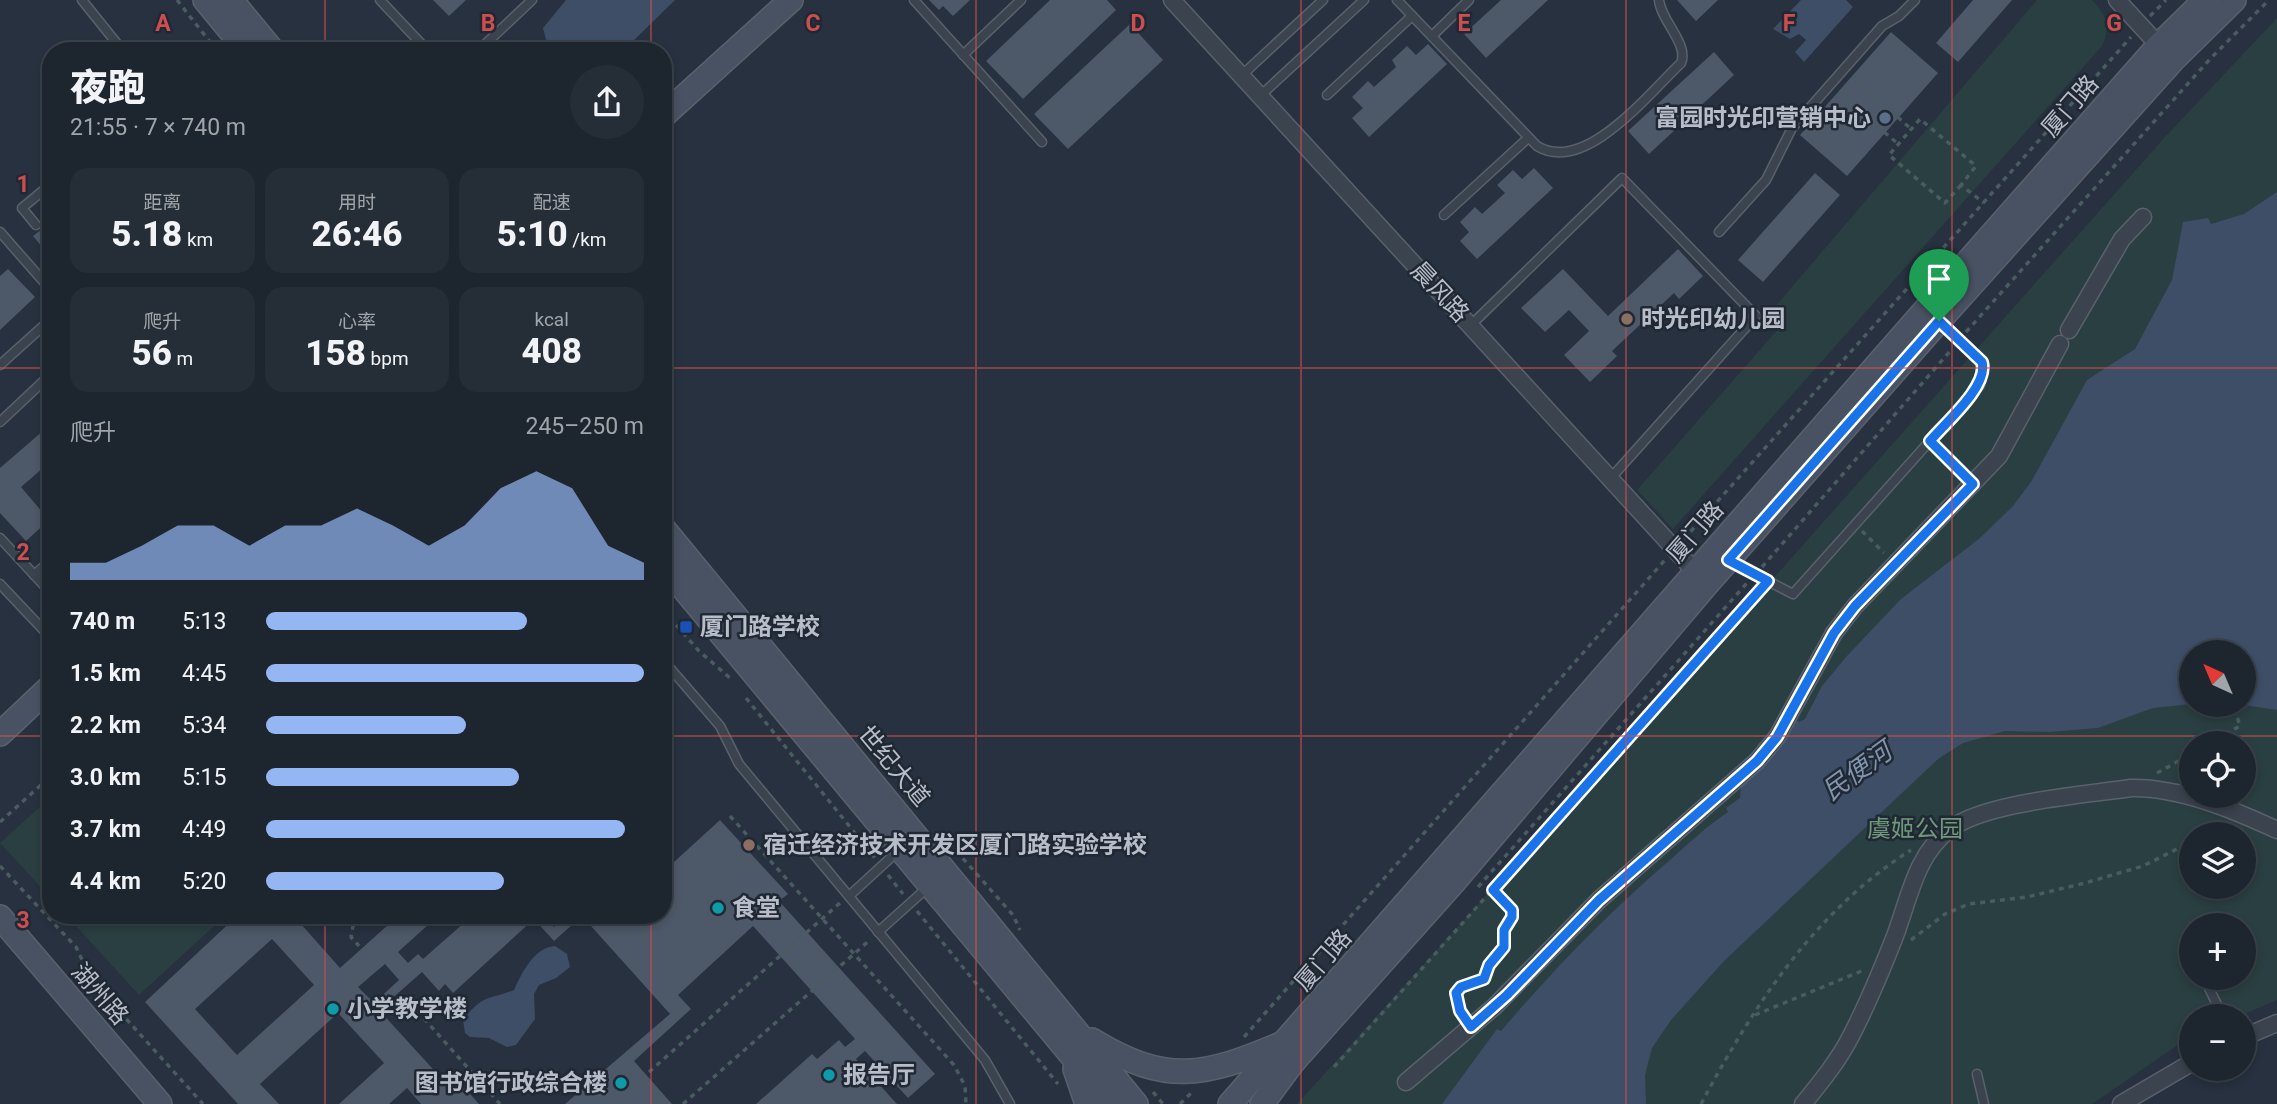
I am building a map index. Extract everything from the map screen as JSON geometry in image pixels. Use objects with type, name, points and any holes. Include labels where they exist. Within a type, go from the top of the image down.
[{"type":"street","points":[[205,0],[233,42]]},
{"type":"street","points":[[231,0],[234,42]]},
{"type":"street","points":[[672,108],[791,0]]},
{"type":"street","name":"晨风路","points":[[1172,0],[1701,578]]},
{"type":"street","points":[[2117,0],[2166,53]]},
{"type":"street","name":"厦门路","points":[[1701,578],[1728,560],[1939,321],[2166,53],[2205,0]]},
{"type":"street","name":"厦门路","points":[[1230,1104],[1290,1052],[1453,883],[1701,578],[2166,53],[2234,0]]},
{"type":"street","points":[[2069,330],[2122,239],[2143,217]]},
{"type":"street","points":[[1406,1082],[1507,995],[1599,900],[1757,761],[1777,737],[1834,633],[1999,456],[2060,344]]},
{"type":"street","name":"世纪大道","points":[[672,539],[938,878],[1072,1039],[1136,1104]]},
{"type":"street","name":"世纪大道","points":[[672,574],[909,842]]},
{"type":"street","points":[[0,734],[42,694]]},
{"type":"street","points":[[1803,1104],[1831,1069],[1852,1035],[1884,962],[1913,881],[1927,854],[1950,828],[1988,811],[2131,788],[2155,787],[2248,817],[2277,830]]},
{"type":"street","name":"湖州路","points":[[0,917],[160,1104]]},
{"type":"street","name":"湖州路","points":[[0,938],[142,1104]]},
{"type":"street","points":[[2256,1032],[2277,1024]]},
{"type":"street","points":[[1072,1039],[1137,1062],[1178,1071],[1202,1072],[1290,1052],[1278,1104]]},
{"type":"street","points":[[1072,1039],[1087,1104]]},
{"type":"street","name":"世纪大道","points":[[1072,1039],[1112,1104]]},
{"type":"street","name":"厦门路","points":[[1262,1104],[1290,1052]]},
{"type":"street","points":[[2121,1104],[2179,1070]]},
{"type":"lane","points":[[82,0],[116,42]]},
{"type":"lane","points":[[380,0],[420,42]]},
{"type":"lane","points":[[488,42],[532,0]]},
{"type":"lane","points":[[914,0],[1042,142]]},
{"type":"lane","points":[[1241,76],[1323,0]]},
{"type":"lane","points":[[1260,96],[1364,0]]},
{"type":"lane","points":[[1397,0],[1528,138],[1549,154],[1561,154],[1594,143],[1681,63],[1684,55],[1682,47],[1662,16],[1658,0]]},
{"type":"lane","points":[[1432,36],[1469,0]]},
{"type":"lane","points":[[1719,232],[1766,180],[1791,128],[1882,26],[1899,16],[1914,0]]},
{"type":"lane","points":[[963,55],[1019,1]]},
{"type":"lane","points":[[1327,95],[1412,16]]},
{"type":"lane","points":[[1444,215],[1528,138]]},
{"type":"lane","points":[[1470,326],[1622,178],[1756,316],[1611,479]]},
{"type":"lane","points":[[36,225],[22,208],[42,191]]},
{"type":"lane","points":[[0,232],[42,280]]},
{"type":"lane","points":[[1728,560],[1793,594],[1980,385],[1984,368],[1982,362],[1939,321]]},
{"type":"lane","points":[[0,365],[42,327]]},
{"type":"lane","points":[[0,422],[42,382]]},
{"type":"lane","points":[[0,538],[42,583]]},
{"type":"lane","points":[[34,575],[42,568]]},
{"type":"lane","points":[[2,589],[42,629]]},
{"type":"lane","points":[[672,670],[720,726],[739,764],[985,1060],[1010,1104]]},
{"type":"lane","points":[[849,896],[909,842]]},
{"type":"lane","points":[[878,932],[938,878]]},
{"type":"lane","points":[[1977,1074],[1984,1104]]},
{"type":"path","points":[[177,0],[233,42]]},
{"type":"path","points":[[1478,887],[2210,58],[2269,0]]},
{"type":"path","points":[[1844,69],[1912,129]]},
{"type":"path","points":[[1830,85],[1898,145]]},
{"type":"path","points":[[1920,119],[1976,166],[1945,203],[1889,155],[1912,129],[1920,119]]},
{"type":"path","points":[[1961,185],[1984,203]]},
{"type":"path","points":[[1930,441],[1973,484]]},
{"type":"path","points":[[1855,524],[1896,564]]},
{"type":"path","points":[[1334,1068],[1768,581]]},
{"type":"path","points":[[672,620],[699,651],[730,677],[1061,1087]]},
{"type":"path","points":[[2231,731],[2240,726],[2238,718]]},
{"type":"path","points":[[2131,788],[2179,761]]},
{"type":"path","points":[[0,822],[42,784]]},
{"type":"path","points":[[730,816],[954,1065],[965,1086],[966,1104]]},
{"type":"path","points":[[1701,1104],[1780,972],[1818,927],[1877,872],[1915,848]]},
{"type":"path","points":[[1755,1015],[1884,962],[1945,914],[1969,904],[2027,897],[2085,883],[2143,866],[2179,848]]},
{"type":"path","points":[[0,866],[42,911]]},
{"type":"path","points":[[1471,1027],[1460,1011],[1456,993],[1461,987],[1484,979],[1489,965],[1504,947],[1504,930],[1512,917],[1512,910],[1493,890]]},
{"type":"path","points":[[649,1072],[849,896]]},
{"type":"path","points":[[54,924],[76,947],[92,981],[203,1104]]},
{"type":"path","points":[[353,924],[351,937],[359,946]]},
{"type":"path","points":[[683,1104],[878,932]]},
{"type":"path","points":[[404,996],[500,1104]]},
{"type":"green space","points":[[2037,0],[2092,0],[2106,22],[2102,46],[1673,529],[1637,490],[1779,328],[1768,315]]},
{"type":"green space","name":"虞姬公园","points":[[2277,18],[2277,1000],[2256,1009],[2256,1004],[2179,1004],[2179,1044],[2092,1104],[1297,1104],[1747,608],[2165,137]]},
{"type":"green space","points":[[42,805],[42,888],[0,843]]},
{"type":"green space","points":[[74,924],[216,924],[139,995]]},
{"type":"water","points":[[566,0],[675,0],[632,42],[547,42],[543,28]]},
{"type":"water","points":[[1801,0],[1846,0],[1853,7],[1804,62],[1795,52],[1806,40],[1799,34],[1790,39],[1773,29]]},
{"type":"water","name":"民便河","points":[[2277,192],[2277,710],[2256,707],[2256,640],[2179,640],[2179,705],[2153,708],[2098,728],[2049,732],[2005,731],[1963,743],[1938,759],[1724,961],[1671,1020],[1652,1048],[1645,1075],[1646,1104],[1442,1104],[1497,1029],[1501,1031],[1561,964],[1625,900],[1728,812],[1726,808],[1740,798],[1741,786],[1774,752],[1795,719],[1799,722],[1805,719],[1822,686],[1901,599],[1980,538],[2013,506],[2031,482],[2087,380],[2135,349],[2172,280],[2183,222],[2208,218],[2211,224],[2244,214]]},
{"type":"water","points":[[555,946],[567,954],[570,967],[556,978],[539,985],[534,994],[535,1019],[516,1045],[507,1047],[489,1038],[470,1037],[465,1033],[463,1020],[476,1006],[486,999],[514,990],[534,956]]},
{"type":"building","points":[[433,0],[466,0],[449,16]]},
{"type":"building","points":[[929,0],[970,0],[953,16],[943,6],[939,10]]},
{"type":"building","points":[[1050,0],[1107,0],[1116,10],[1023,99],[986,61]]},
{"type":"building","points":[[1501,0],[1548,0],[1486,58],[1464,34]]},
{"type":"building","points":[[1677,0],[1718,0],[1696,21]]},
{"type":"building","points":[[1973,0],[2012,0],[1958,62],[1936,43]]},
{"type":"building","points":[[1130,24],[1163,60],[1068,149],[1034,114]]},
{"type":"building","points":[[1891,32],[1938,73],[1847,176],[1800,135]]},
{"type":"building","points":[[1428,44],[1447,64],[1369,137],[1352,118],[1363,108],[1352,97],[1368,81],[1374,87],[1396,67],[1392,60],[1407,46],[1416,55]]},
{"type":"building","points":[[1714,52],[1734,75],[1649,154],[1628,131]]},
{"type":"building","points":[[1534,168],[1553,188],[1477,259],[1460,241],[1469,232],[1460,222],[1475,207],[1482,214],[1505,193],[1497,185],[1513,170],[1522,179]]},
{"type":"building","points":[[1815,173],[1840,195],[1763,282],[1738,260]]},
{"type":"building","points":[[42,229],[42,247],[33,236]]},
{"type":"building","points":[[1678,249],[1703,276],[1679,299],[1674,293],[1612,351],[1617,356],[1590,382],[1564,355],[1589,331],[1569,310],[1545,332],[1521,308],[1563,269],[1608,316]]},
{"type":"building","points":[[8,269],[35,297],[0,330],[0,276]]},
{"type":"building","points":[[42,432],[42,469],[21,487],[42,512],[42,526],[26,541],[0,513],[0,468]]},
{"type":"building","points":[[720,820],[788,894],[779,901],[935,1074],[908,1098],[865,1051],[856,1059],[897,1104],[756,1104],[812,1054],[817,1059],[839,1040],[845,1047],[855,1039],[753,926],[678,995],[691,1009],[634,1061],[672,1104],[565,1104],[670,1014],[589,924],[672,924],[672,864]]},
{"type":"building","points":[[228,924],[301,924],[340,968],[389,924],[429,924],[398,952],[408,963],[418,954],[423,959],[463,924],[529,924],[453,993],[445,984],[439,991],[422,972],[379,1010],[453,1091],[461,1084],[479,1104],[421,1104],[407,1088],[389,1104],[339,1104],[384,1063],[338,1013],[260,1084],[279,1104],[238,1104],[145,1002]],"holes":[[[272,939],[314,985],[237,1055],[195,1009]],[[385,964],[399,980],[374,1003],[358,987]]]},
{"type":"building","points":[[539,924],[551,924],[554,927],[558,924],[573,924],[554,941]]},
{"type":"place","name":"富园时光印营销中心","points":[[1885,118]]},
{"type":"place","name":"时光印幼儿园","points":[[1627,319]]},
{"type":"place","name":"厦门路学校","points":[[686,627]]},
{"type":"place","name":"宿迁经济技术开发区厦门路实验学校","points":[[749,845]]},
{"type":"place","name":"食堂","points":[[718,908]]},
{"type":"place","name":"小学教学楼","points":[[333,1009]]},
{"type":"place","name":"报告厅","points":[[829,1075]]},
{"type":"place","name":"图书馆行政综合楼","points":[[621,1083]]},
{"type":"route","points":[[1939,321],[1982,362],[1984,368],[1980,385],[1930,441],[1973,484],[1855,606],[1834,633],[1777,737],[1757,761],[1599,900],[1507,995],[1471,1027],[1460,1011],[1456,993],[1461,987],[1484,979],[1494,956],[1504,947],[1504,930],[1512,917],[1512,910],[1493,890],[1768,581],[1728,560],[1939,321]]}]
